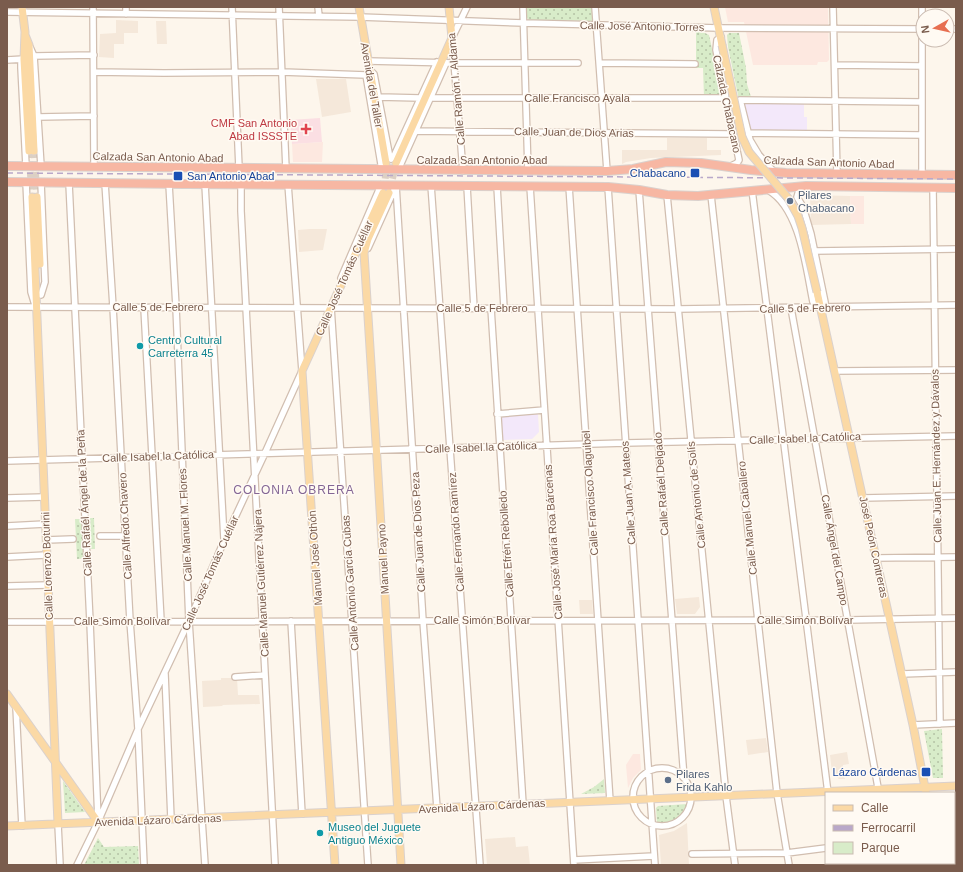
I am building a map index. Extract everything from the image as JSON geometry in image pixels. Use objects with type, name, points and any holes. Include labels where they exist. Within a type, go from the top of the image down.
[{"type":"highway","name":"Calzada San Antonio Abad","points":[[7,166],[286,169],[397,166],[463,171],[607,171],[666,162],[700,163],[774,176],[837,174],[956,175]]},
{"type":"highway","name":"Calzada San Antonio Abad","points":[[7,182],[288,184],[384,190],[396,185],[608,186],[667,195],[711,195],[806,186],[956,188]]},
{"type":"main road","name":"Avenida del Taller","points":[[359,7],[368,61],[368,73],[384,166]]},
{"type":"main road","name":"Calle Ramón I. Aldama","points":[[449,7],[452,38]]},
{"type":"main road","name":"Calzada Chabacano","points":[[714,7],[742,137],[749,152],[774,176]]},
{"type":"main road","points":[[22,10],[25,32],[29,45],[32,151],[24,59],[25,32]]},
{"type":"main road","points":[[397,166],[452,38]]},
{"type":"main road","name":"José Peón Contreras","points":[[774,176],[798,216],[802,228],[890,619],[913,725],[925,790]]},
{"type":"main road","name":"Calle José Tomás Cuéllar","points":[[368,308],[364,259],[365,246],[384,190]]},
{"type":"main road","name":"Calle José Tomás Cuéllar","points":[[302,371],[384,190]]},
{"type":"main road","name":"Calle Lorenzo Boturini","points":[[37,308],[41,295],[34,197],[37,308],[42,460],[58,824]]},
{"type":"main road","name":"Manuel Payno","points":[[368,308],[401,865]]},
{"type":"main road","name":"Manuel José Othón","points":[[302,371],[335,865]]},
{"type":"main road","points":[[7,694],[98,822]]},
{"type":"main road","name":"Avenida Lázaro Cárdenas","points":[[828,792],[925,790],[956,786]]},
{"type":"main road","name":"Avenida Lázaro Cárdenas","points":[[7,826],[825,792]]},
{"type":"street","points":[[126,7],[126,14]]},
{"type":"street","points":[[161,7],[161,14]]},
{"type":"street","points":[[232,7],[239,168]]},
{"type":"street","points":[[279,7],[286,169]]},
{"type":"street","points":[[318,7],[319,16]]},
{"type":"street","points":[[452,38],[467,7]]},
{"type":"street","points":[[523,7],[528,171]]},
{"type":"street","points":[[595,7],[607,171]]},
{"type":"street","points":[[833,7],[837,174]]},
{"type":"street","name":"Calle José Antonio Torres","points":[[7,12],[22,10],[93,10],[126,14],[233,14],[450,19],[524,23],[719,28],[915,29]]},
{"type":"street","points":[[93,10],[94,167]]},
{"type":"street","name":"Calzada Chabacano","points":[[721,37],[717,40],[716,50],[739,160],[728,167]]},
{"type":"street","name":"Calle Ramón I. Aldama","points":[[452,38],[463,171]]},
{"type":"street","points":[[29,45],[34,56],[40,166]]},
{"type":"street","points":[[922,48],[922,175]]},
{"type":"street","points":[[34,56],[94,54]]},
{"type":"street","points":[[7,60],[24,59]]},
{"type":"street","points":[[24,59],[21,62],[21,68],[26,166]]},
{"type":"street","points":[[368,61],[455,63],[578,62]]},
{"type":"street","points":[[94,72],[282,72],[374,74],[391,159],[394,156],[420,98],[441,62]]},
{"type":"street","points":[[397,166],[430,98],[441,62]]},
{"type":"street","points":[[600,63],[695,64]]},
{"type":"street","points":[[835,65],[922,66]]},
{"type":"street","points":[[378,97],[420,98]]},
{"type":"street","name":"Calle Francisco Ayala","points":[[430,98],[725,98]]},
{"type":"street","name":"Calzada Chabacano","points":[[774,176],[759,155],[748,133],[740,100],[836,100]]},
{"type":"street","points":[[836,100],[922,102]]},
{"type":"street","points":[[38,117],[94,116]]},
{"type":"street","name":"Calle Juan de Dios Arias","points":[[415,131],[733,134]]},
{"type":"street","points":[[748,133],[922,135]]},
{"type":"street","name":"Calle Lorenzo Boturini","points":[[26,182],[31,292],[37,308]]},
{"type":"street","name":"Calle Lorenzo Boturini","points":[[41,182],[45,282],[41,295]]},
{"type":"street","name":"Calle Rafaél Ángel de la Peña","points":[[69,183],[98,822]]},
{"type":"street","name":"Calle Alfredo Chavero","points":[[105,183],[130,621],[138,729],[144,865]]},
{"type":"street","name":"Calle Manuel M. Flores","points":[[169,184],[176,308],[189,621],[205,865]]},
{"type":"street","points":[[205,184],[224,540]]},
{"type":"street","name":"Calle Manuel Gutiérrez Nájera","points":[[241,184],[241,211],[275,865]]},
{"type":"street","name":"Manuel José Othón","points":[[288,184],[302,371]]},
{"type":"street","points":[[366,288],[369,277],[367,259],[368,248],[393,195],[396,185]]},
{"type":"street","name":"Calle Juan de Dios Peza","points":[[396,185],[437,808]]},
{"type":"street","name":"Calle Fernando Ramírez","points":[[430,185],[480,865]]},
{"type":"street","points":[[467,186],[474,308]]},
{"type":"street","points":[[497,186],[504,308]]},
{"type":"street","name":"Calle José María Roa Bárcenas","points":[[530,186],[574,862]]},
{"type":"street","name":"Calle Francisco Olaguibel","points":[[569,186],[610,800]]},
{"type":"street","name":"Calle Juan A. Mateos","points":[[608,186],[655,865]]},
{"type":"street","points":[[806,186],[799,190],[797,197],[803,207],[815,251],[825,302],[820,308]]},
{"type":"street","name":"Calle Juan E. Hernández y Dávalos","points":[[933,188],[940,724]]},
{"type":"street","name":"José Peón Contreras","points":[[766,189],[778,196],[787,207],[791,215],[801,246],[813,302],[820,308]]},
{"type":"street","name":"Calle Rafaél Delgado","points":[[639,190],[684,778],[688,784],[691,797]]},
{"type":"street","points":[[752,190],[828,792]]},
{"type":"street","name":"Calle Antonio de Solís","points":[[667,195],[726,796],[735,865]]},
{"type":"street","name":"Calle Manuel Caballero","points":[[711,195],[777,793],[789,865]]},
{"type":"street","points":[[815,251],[956,249]]},
{"type":"street","name":"Calle 5 de Febrero","points":[[7,307],[678,309],[956,306]]},
{"type":"street","points":[[144,308],[161,621]]},
{"type":"street","name":"Calle Antonio García Cubas","points":[[331,308],[342,451],[368,865]]},
{"type":"street","name":"Calle Efrén Rebolledo","points":[[491,308],[523,804]]},
{"type":"street","name":"Calle Ángel del Campo","points":[[791,308],[879,791]]},
{"type":"street","points":[[835,371],[956,370]]},
{"type":"street","name":"Calle José Tomás Cuéllar","points":[[77,865],[98,822],[138,729],[189,621],[224,540],[302,371]]},
{"type":"street","points":[[498,414],[544,410]]},
{"type":"street","name":"Calle Isabel la Católica","points":[[7,460],[849,437],[956,436]]},
{"type":"street","points":[[863,498],[956,496]]},
{"type":"street","points":[[7,498],[44,497]]},
{"type":"street","points":[[7,526],[45,524]]},
{"type":"street","points":[[100,536],[125,536]]},
{"type":"street","points":[[46,540],[73,539]]},
{"type":"street","points":[[7,556],[46,555]]},
{"type":"street","points":[[876,558],[956,557]]},
{"type":"street","points":[[7,586],[48,585]]},
{"type":"street","name":"Calle Simón Bolívar","points":[[7,622],[848,620],[956,618]]},
{"type":"street","points":[[291,621],[302,814]]},
{"type":"street","points":[[165,672],[171,819]]},
{"type":"street","points":[[902,674],[956,672]]},
{"type":"street","points":[[235,677],[265,675]]},
{"type":"street","points":[[16,707],[22,826]]},
{"type":"street","points":[[913,725],[956,723]]},
{"type":"street","points":[[684,778],[667,769],[654,769],[648,771],[640,778],[634,788],[633,800],[636,811],[640,817],[652,825],[666,826],[680,821],[689,809],[691,797]]},
{"type":"street","points":[[58,824],[60,865]]},
{"type":"street","points":[[692,854],[787,853],[825,848]]},
{"type":"street","points":[[574,862],[654,856]]},
{"type":"shaded area","points":[[725,7],[828,7],[829,60],[827,62],[818,62],[817,65],[753,65],[744,22],[728,22]]},
{"type":"shaded area","points":[[116,20],[138,21],[138,33],[124,33],[124,44],[114,44],[114,58],[99,57],[100,34],[116,33]]},
{"type":"shaded area","points":[[156,21],[166,21],[167,44],[157,44]]},
{"type":"shaded area","points":[[316,79],[346,79],[351,112],[322,117]]},
{"type":"shaded area","points":[[744,104],[804,104],[804,117],[807,117],[807,131],[750,131]]},
{"type":"shaded area","name":"CMF San Antonio Abad ISSSTE","points":[[320,118],[322,142],[292,144],[290,120]]},
{"type":"shaded area","points":[[667,138],[707,138],[707,150],[721,150],[721,155],[651,158],[622,164],[622,150],[667,150]]},
{"type":"shaded area","points":[[323,142],[322,162],[293,162],[292,144]]},
{"type":"shaded area","points":[[810,195],[850,196],[851,224],[811,225]]},
{"type":"shaded area","points":[[850,196],[864,196],[864,224],[851,224]]},
{"type":"shaded area","points":[[327,229],[323,250],[299,252],[298,230]]},
{"type":"shaded area","points":[[538,414],[539,432],[532,439],[502,440],[500,417]]},
{"type":"shaded area","points":[[699,597],[700,607],[695,614],[677,614],[675,599]]},
{"type":"shaded area","points":[[579,600],[592,600],[593,614],[580,614]]},
{"type":"shaded area","points":[[221,678],[237,678],[238,695],[259,695],[260,704],[203,707],[202,681],[221,680]]},
{"type":"shaded area","points":[[766,738],[768,752],[748,755],[746,740]]},
{"type":"shaded area","points":[[847,752],[849,764],[843,765],[845,779],[839,779],[832,773],[830,755]]},
{"type":"shaded area","points":[[633,754],[640,754],[641,770],[633,778],[628,788],[626,765]]},
{"type":"shaded area","points":[[687,823],[689,865],[661,865],[659,835],[674,831]]},
{"type":"shaded area","points":[[515,837],[516,847],[528,846],[530,865],[487,865],[485,839]]},
{"type":"green space","points":[[527,7],[592,7],[593,20],[529,20],[527,18]]},
{"type":"green space","points":[[696,32],[709,35],[722,93],[720,95],[704,97],[703,68],[696,68]]},
{"type":"green space","points":[[729,33],[739,33],[746,68],[747,84],[751,97],[741,97],[739,100],[728,47],[727,35]]},
{"type":"green space","points":[[83,513],[88,513],[88,518],[94,518],[95,549],[90,549],[90,558],[77,559],[75,519],[83,519]]},
{"type":"green space","name":"Lázaro Cárdenas","points":[[942,729],[943,778],[933,778],[924,731]]},
{"type":"green space","points":[[604,779],[605,793],[581,794],[594,787]]},
{"type":"green space","points":[[63,781],[85,812],[65,813]]},
{"type":"green space","points":[[687,804],[683,813],[676,820],[667,824],[657,824],[656,808],[658,806]]},
{"type":"green space","points":[[98,838],[104,847],[138,846],[139,865],[84,865]]},
{"type":"tunnel","points":[[29,151],[32,197]]},
{"type":"tunnel","points":[[34,151],[37,197]]},
{"type":"tunnel","points":[[384,189],[386,164]]},
{"type":"tunnel","points":[[390,189],[396,164]]},
{"type":"railway","points":[[7,173],[956,179]]},
{"type":"place","name":"CMF San Antonio Abad ISSSTE","points":[[306,129]]},
{"type":"place","name":"Chabacano","points":[[695,173]]},
{"type":"place","name":"San Antonio Abad","points":[[178,176]]},
{"type":"place","name":"Pilares Chabacano","points":[[790,201]]},
{"type":"place","name":"Centro Cultural Carreterra 45","points":[[140,346]]},
{"type":"place","name":"Lázaro Cárdenas","points":[[926,772]]},
{"type":"place","name":"Pilares Frida Kahlo","points":[[668,780]]},
{"type":"place","name":"Museo del Juguete Antiguo México","points":[[320,833]]},
{"type":"district","name":"COLONIA OBRERA","points":[[294,490]]}]
